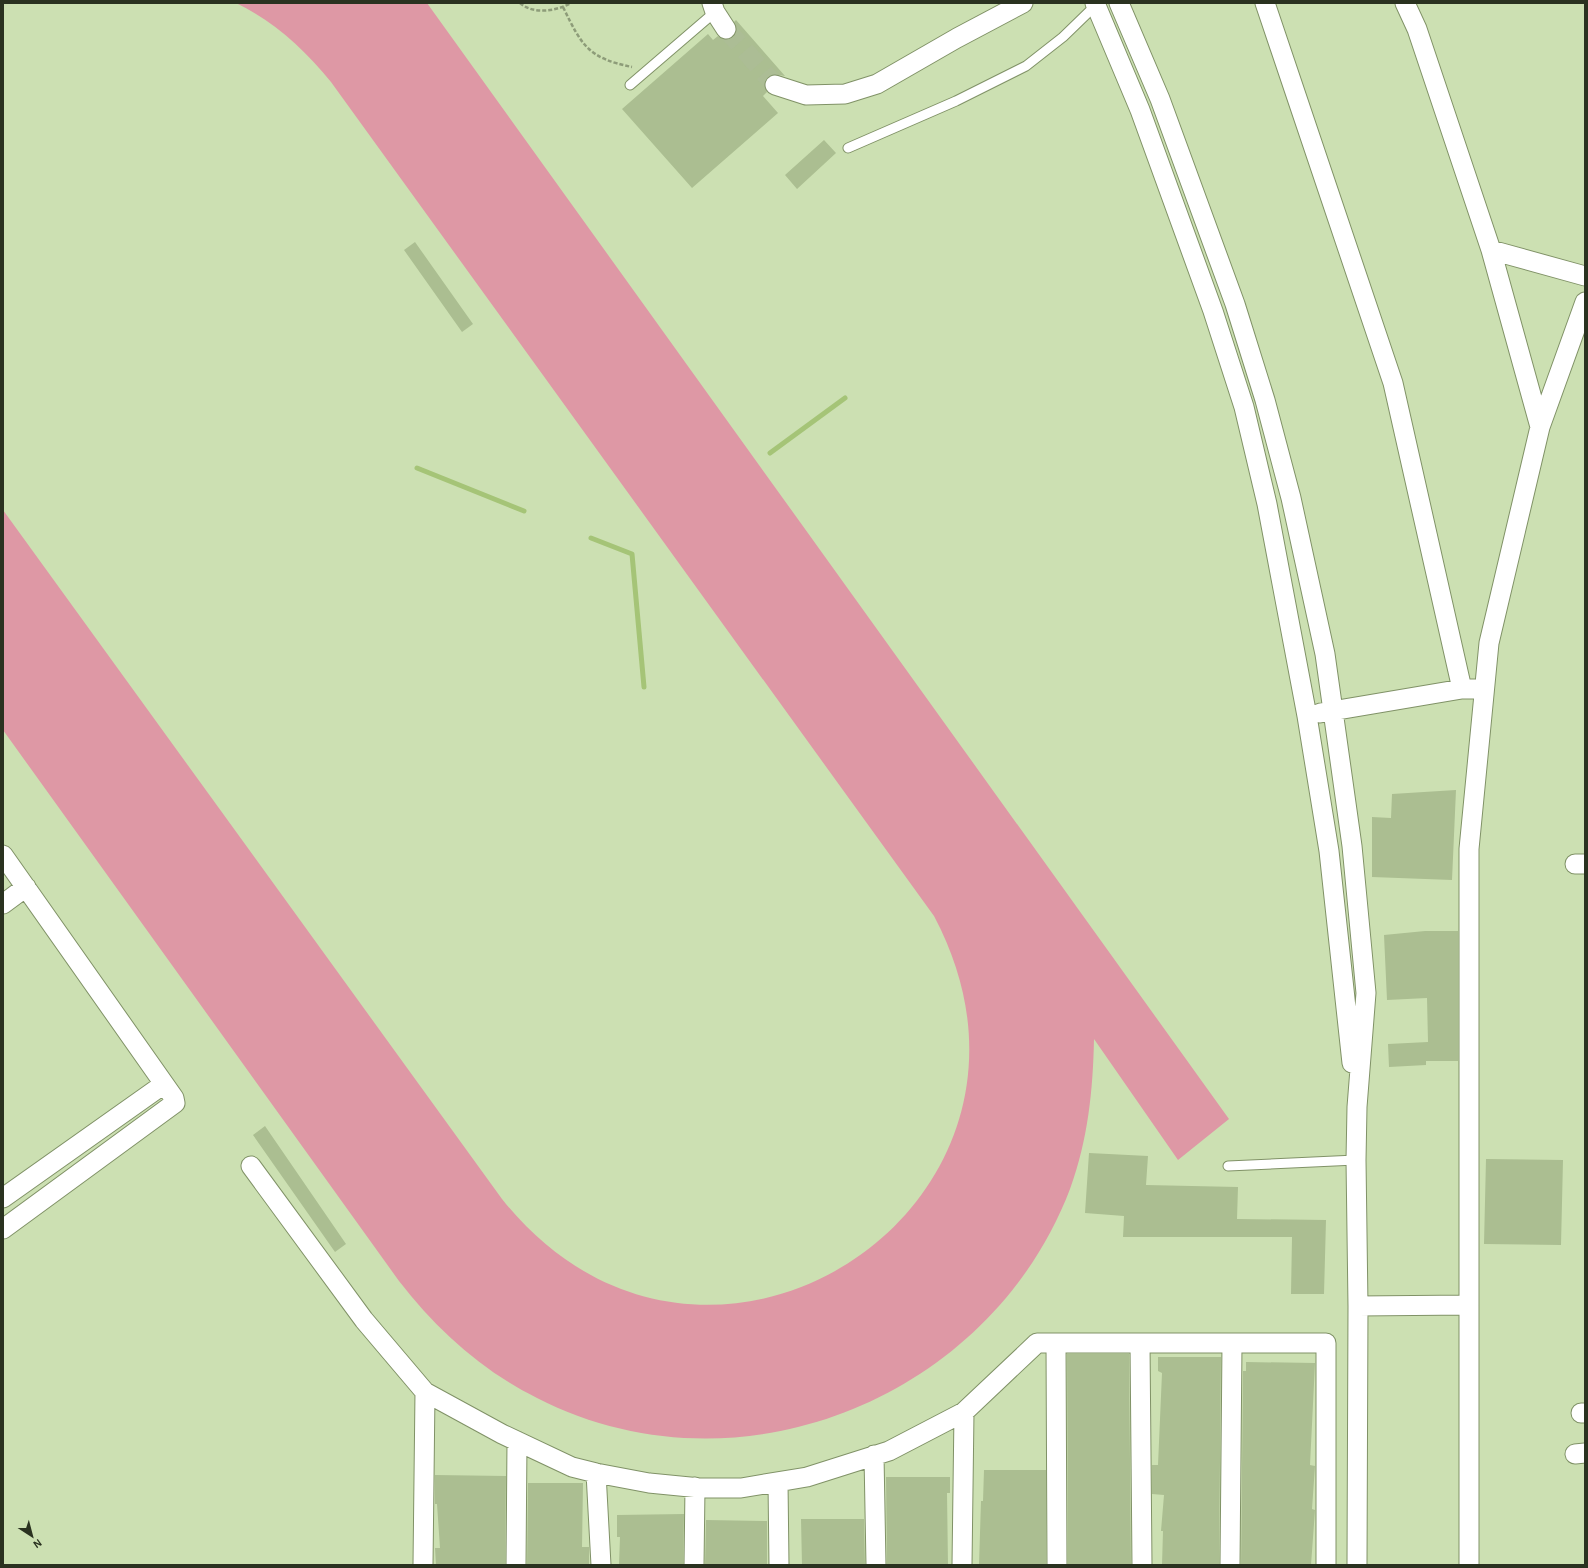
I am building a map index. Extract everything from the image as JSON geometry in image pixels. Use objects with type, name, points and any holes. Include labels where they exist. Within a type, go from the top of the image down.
[{"type":"street","points":[[775,85],[806,95],[845,94],[877,84],[957,38],[1023,3]]},
{"type":"street","points":[[1119,3],[1163,106],[1235,304],[1265,400],[1290,498],[1325,654],[1352,846],[1366,993],[1357,1107],[1356,1160],[1358,1306],[1357,1565]]},
{"type":"street","points":[[1265,3],[1393,383],[1462,689]]},
{"type":"street","points":[[1405,3],[1417,29],[1491,250],[1540,427]]},
{"type":"street","points":[[1096,4],[1140,110],[1213,311],[1244,407],[1267,504],[1307,716],[1329,851],[1357,1107]]},
{"type":"street","points":[[713,8],[726,29]]},
{"type":"street","points":[[1491,250],[1585,276]]},
{"type":"street","points":[[1469,1565],[1469,849],[1489,643],[1540,427],[1585,302]]},
{"type":"street","points":[[1307,716],[1332,710],[1462,689],[1485,690]]},
{"type":"street","points":[[3,1229],[175,1103],[174,1098],[26,887],[5,862]]},
{"type":"street","points":[[3,904],[26,887]]},
{"type":"street","points":[[3,1198],[164,1084]]},
{"type":"street","points":[[251,1166],[364,1320],[425,1392],[517,1441],[572,1467],[649,1483],[695,1488],[742,1488],[807,1477],[889,1451],[964,1412],[1037,1343],[1326,1343],[1326,1565]]},
{"type":"street","points":[[1358,1306],[1469,1305]]},
{"type":"street","points":[[1056,1343],[1057,1565]]},
{"type":"street","points":[[1140,1343],[1142,1565]]},
{"type":"street","points":[[1230,1565],[1232,1344]]},
{"type":"street","points":[[423,1565],[425,1392]]},
{"type":"street","points":[[962,1565],[964,1412]]},
{"type":"street","points":[[516,1565],[517,1441]]},
{"type":"street","points":[[874,1455],[876,1565]]},
{"type":"street","points":[[596,1473],[601,1565]]},
{"type":"street","points":[[778,1482],[779,1565]]},
{"type":"street","points":[[694,1565],[695,1488]]},
{"type":"lane","points":[[848,148],[956,101],[1026,66],[1062,38],[1096,4]]},
{"type":"lane","points":[[630,85],[648,70],[713,8]]},
{"type":"lane","points":[[1228,1166],[1356,1160]]},
{"type":"path","points":[[520,3],[524,6],[541,11],[563,7],[571,3]]},
{"type":"path","points":[[563,7],[575,33],[585,47],[598,57],[620,64],[648,70]]},
{"type":"shaded area","points":[[236,3],[427,3],[1229,1119],[1178,1160],[1094,1039],[1091,1096],[1085,1133],[1076,1171],[1070,1189],[1032,1262],[981,1325],[919,1375],[849,1411],[773,1433],[694,1438],[614,1427],[537,1398],[497,1375],[479,1362],[429,1316],[399,1281],[3,730],[3,510],[502,1199],[585,1272],[677,1303],[768,1297],[852,1261],[918,1199],[960,1118],[968,1021],[934,916],[331,82],[310,58],[288,37],[264,19]]},
{"type":"building","points":[[736,20],[785,76],[772,74],[767,77],[764,82],[767,92],[763,96],[778,113],[692,188],[622,109],[708,34],[713,40],[718,36],[726,40],[732,38],[737,29],[734,22]]},
{"type":"building","points":[[824,140],[836,153],[797,189],[785,175]]},
{"type":"building","points":[[415,242],[473,324],[462,332],[404,250]]},
{"type":"building","points":[[1456,790],[1452,880],[1372,877],[1372,817],[1391,818],[1392,794]]},
{"type":"building","points":[[1425,931],[1458,931],[1458,1061],[1426,1061],[1426,1065],[1389,1067],[1388,1044],[1428,1042],[1427,998],[1387,1000],[1384,935]]},
{"type":"building","points":[[265,1126],[346,1244],[335,1252],[253,1135]]},
{"type":"building","points":[[1089,1153],[1148,1156],[1146,1185],[1238,1187],[1237,1219],[1326,1220],[1324,1294],[1291,1294],[1292,1237],[1123,1237],[1124,1216],[1085,1213]]},
{"type":"building","points":[[1486,1159],[1563,1160],[1561,1245],[1484,1244]]},
{"type":"building","points":[[1067,1354],[1129,1354],[1131,1565],[1068,1565]]},
{"type":"building","points":[[1158,1357],[1221,1357],[1219,1565],[1162,1565],[1163,1531],[1161,1531],[1164,1495],[1152,1494],[1152,1465],[1158,1465],[1162,1373],[1158,1371]]},
{"type":"building","points":[[1246,1362],[1315,1363],[1310,1465],[1315,1466],[1312,1509],[1315,1510],[1311,1565],[1241,1565],[1243,1371],[1246,1371]]},
{"type":"building","points":[[984,1470],[1046,1470],[1046,1565],[979,1565],[981,1501],[983,1501]]},
{"type":"building","points":[[435,1475],[506,1476],[505,1565],[436,1565],[435,1548],[440,1548],[437,1504],[435,1504]]},
{"type":"building","points":[[886,1477],[950,1477],[950,1493],[947,1493],[948,1565],[887,1565]]},
{"type":"building","points":[[528,1483],[583,1483],[582,1547],[589,1547],[589,1565],[527,1565]]},
{"type":"building","points":[[684,1514],[683,1565],[619,1565],[620,1537],[617,1537],[617,1515]]},
{"type":"building","points":[[801,1519],[864,1519],[865,1565],[802,1565]]},
{"type":"building","points":[[706,1520],[767,1521],[767,1565],[705,1565]]},
{"type":"waterway","points":[[770,453],[845,398]]},
{"type":"waterway","points":[[417,468],[524,511]]},
{"type":"waterway","points":[[591,538],[632,554],[644,687]]},
{"type":"tunnel","points":[[726,29],[775,85]]}]
